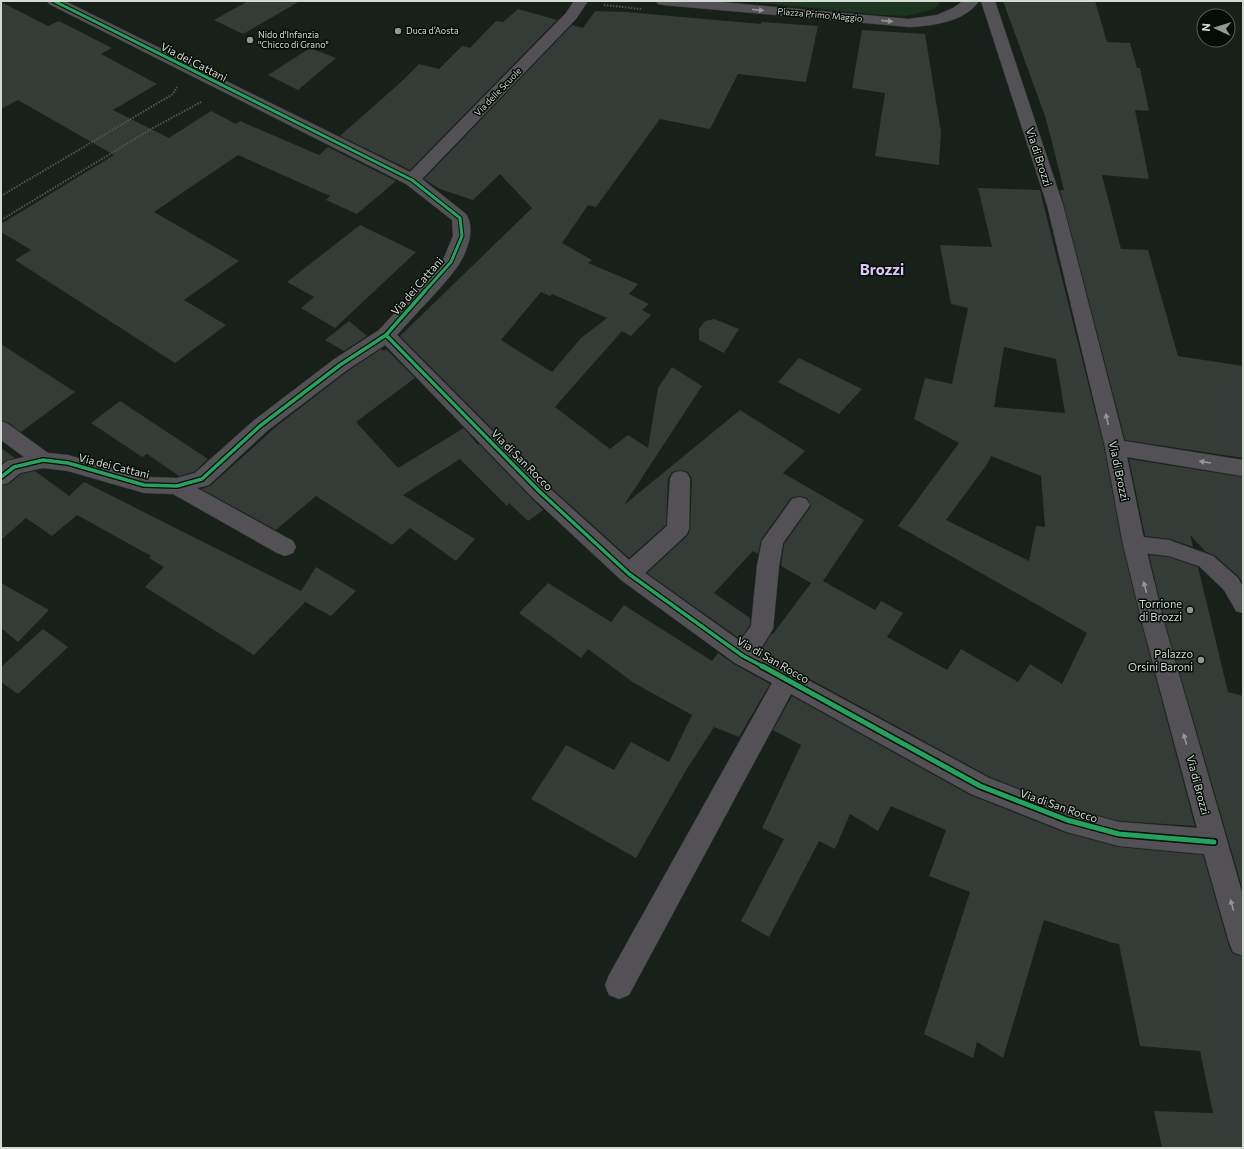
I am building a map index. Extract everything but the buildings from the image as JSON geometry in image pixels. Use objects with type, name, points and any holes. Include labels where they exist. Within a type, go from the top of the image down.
[{"type":"street","name":"Via dei Cattani","points":[[1,477],[14,468],[43,460],[68,463],[144,485],[177,486],[202,479],[260,426],[340,365],[386,335],[451,262],[462,236],[460,218],[412,180],[54,1]]},
{"type":"street","name":"Via delle Scuole","points":[[412,180],[571,16],[581,1]]},
{"type":"street","name":"Piazza Primo Maggio","points":[[663,1],[908,22],[927,22],[941,19],[959,11],[972,1]]},
{"type":"street","name":"Via di Brozzi","points":[[988,1],[1055,205],[1114,447],[1134,544],[1154,626],[1243,942]]},
{"type":"street","name":"Via di San Rocco","points":[[386,335],[540,491],[629,574],[744,656],[980,786],[1068,820],[1119,834],[1214,842]]},
{"type":"street","name":"Via dei Cattani","points":[[1,429],[43,460]]},
{"type":"street","points":[[1114,447],[1243,468]]},
{"type":"street","points":[[629,574],[678,529],[680,479]]},
{"type":"street","points":[[177,486],[191,496],[285,547]]},
{"type":"street","name":"Via di San Rocco","points":[[744,656],[762,629],[768,566],[773,541],[799,505]]},
{"type":"street","name":"Via di San Rocco","points":[[619,985],[786,680]]},
{"type":"lane","points":[[1134,544],[1169,548],[1206,561],[1231,584],[1243,605]]},
{"type":"path","points":[[604,5],[647,9]]},
{"type":"path","points":[[1,196],[173,94],[182,78],[192,71]]},
{"type":"path","points":[[1,220],[197,103],[227,97],[235,92]]},
{"type":"green space","points":[[742,1],[942,1],[934,9],[906,16],[881,15]]},
{"type":"cycle path","points":[[1,477],[14,467],[43,460],[68,463],[144,485],[177,486],[202,479],[260,426],[340,365],[386,335],[451,262],[462,236],[460,218],[412,180],[54,1]]},
{"type":"cycle path","points":[[386,335],[539,491],[629,574],[743,656],[980,786],[1067,820],[1119,834],[1214,842]]},
{"type":"place","name":"Duca d’Aosta","points":[[398,31]]},
{"type":"place","name":"Nido d'Infanzia \"Chicco di Grano\"","points":[[250,40]]},
{"type":"place","name":"Torrione di Brozzi","points":[[1190,610]]},
{"type":"place","name":"Palazzo Orsini Baroni","points":[[1201,660]]},
{"type":"district","name":"Brozzi","points":[[882,270]]}]
